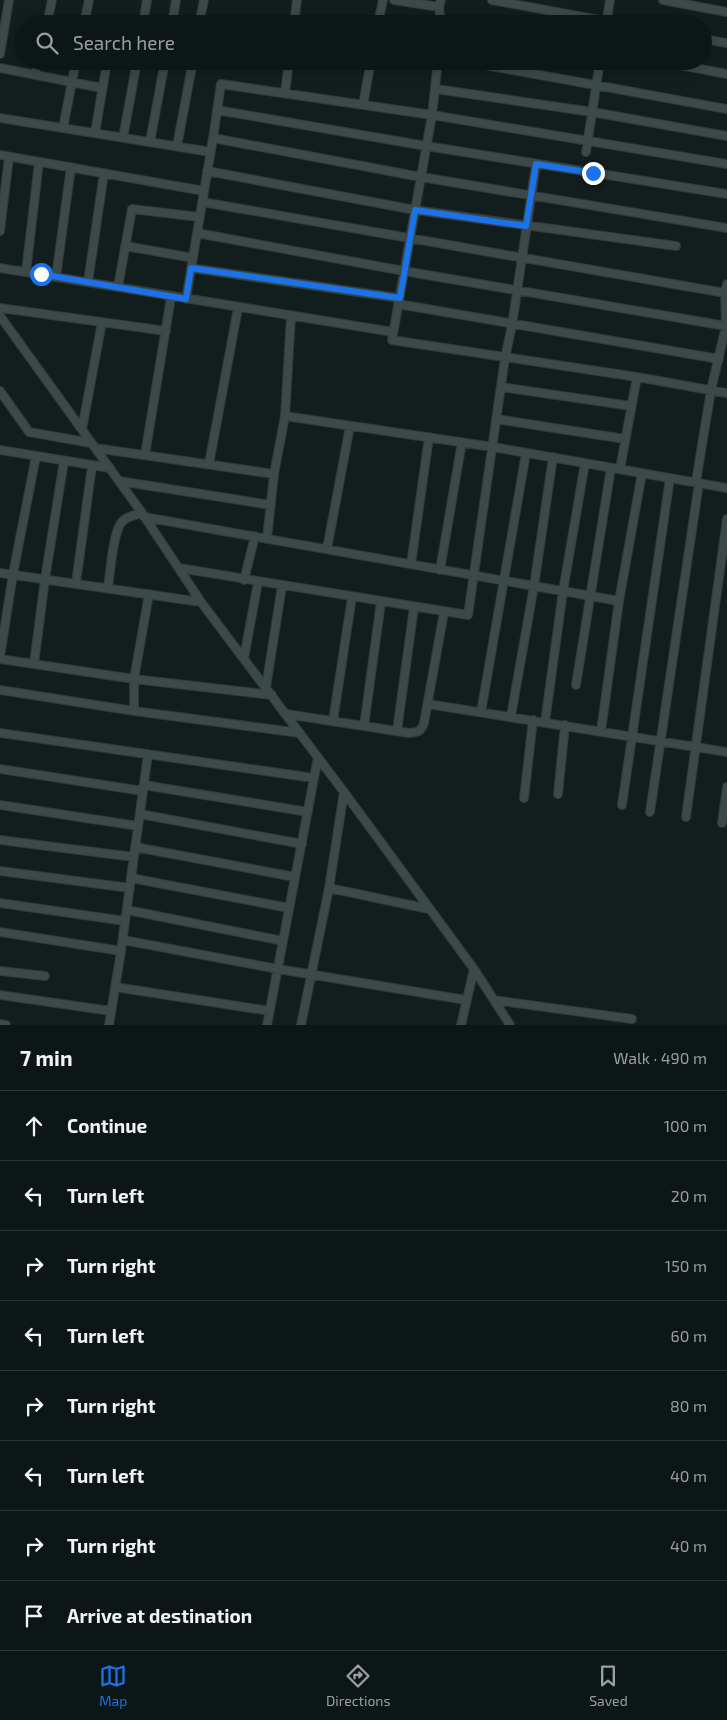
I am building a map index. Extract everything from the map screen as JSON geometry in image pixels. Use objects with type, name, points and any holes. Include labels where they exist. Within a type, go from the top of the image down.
[{"type":"street","points":[[0,54],[9,0]]},
{"type":"street","points":[[49,15],[52,0]]},
{"type":"street","points":[[86,15],[89,0]]},
{"type":"street","points":[[144,15],[147,0]]},
{"type":"street","points":[[174,15],[176,0]]},
{"type":"street","points":[[202,15],[204,0]]},
{"type":"street","points":[[295,15],[297,0]]},
{"type":"street","points":[[380,15],[383,0]]},
{"type":"street","points":[[394,0],[440,4]]},
{"type":"street","points":[[492,0],[570,15]]},
{"type":"street","points":[[608,15],[610,0]]},
{"type":"street","points":[[663,0],[727,12]]},
{"type":"street","points":[[712,40],[727,43]]},
{"type":"street","points":[[0,68],[102,88]]},
{"type":"street","points":[[35,75],[36,70]]},
{"type":"street","points":[[63,128],[74,70]]},
{"type":"street","points":[[95,133],[105,70]]},
{"type":"street","points":[[123,138],[135,70]]},
{"type":"street","points":[[150,142],[163,70]]},
{"type":"street","points":[[177,146],[191,70]]},
{"type":"street","points":[[285,94],[288,70]]},
{"type":"street","points":[[362,105],[369,70]]},
{"type":"street","points":[[437,70],[432,116],[392,340],[637,377],[727,393]]},
{"type":"street","points":[[513,70],[727,109]]},
{"type":"street","points":[[586,152],[599,70]]},
{"type":"street","points":[[706,70],[727,74]]},
{"type":"street","points":[[186,299],[211,152],[220,84],[588,140],[727,164]]},
{"type":"street","points":[[436,89],[592,112],[727,136]]},
{"type":"street","points":[[217,110],[426,146],[727,194]]},
{"type":"street","points":[[0,118],[211,152]]},
{"type":"street","points":[[213,138],[421,177],[727,228]]},
{"type":"street","points":[[0,155],[204,191]]},
{"type":"street","points":[[0,231],[10,157]]},
{"type":"street","points":[[26,272],[40,162]]},
{"type":"street","points":[[179,568],[468,615],[472,575],[536,164]]},
{"type":"street","points":[[56,277],[71,168]]},
{"type":"street","points":[[207,171],[415,210],[676,246]]},
{"type":"street","points":[[88,282],[104,173]]},
{"type":"street","points":[[202,202],[410,239],[522,256],[725,294]]},
{"type":"street","points":[[118,288],[132,209],[199,217]]},
{"type":"street","points":[[197,233],[404,271],[726,326]]},
{"type":"street","points":[[125,246],[192,258]]},
{"type":"street","points":[[0,268],[394,332]]},
{"type":"street","points":[[191,268],[399,301],[512,325],[719,358]]},
{"type":"street","points":[[650,812],[711,390],[726,326],[725,294],[727,284]]},
{"type":"street","points":[[145,455],[172,297]]},
{"type":"street","points":[[0,308],[166,331]]},
{"type":"street","points":[[209,464],[238,308]]},
{"type":"street","points":[[0,316],[82,428],[201,602],[474,969],[510,1025]]},
{"type":"street","points":[[267,539],[274,474],[285,416],[291,316]]},
{"type":"street","points":[[82,428],[102,322]]},
{"type":"street","points":[[620,469],[637,377]]},
{"type":"street","points":[[501,387],[631,406]]},
{"type":"street","points":[[0,390],[29,432],[145,455],[274,474]]},
{"type":"street","points":[[285,416],[493,447],[727,488]]},
{"type":"street","points":[[496,419],[625,440]]},
{"type":"street","points":[[327,549],[350,426]]},
{"type":"street","points":[[410,564],[429,438]]},
{"type":"street","points":[[440,570],[462,442]]},
{"type":"street","points":[[0,450],[110,468]]},
{"type":"street","points":[[481,712],[526,453]]},
{"type":"street","points":[[36,456],[13,574],[0,658],[134,679],[272,695]]},
{"type":"street","points":[[511,716],[534,586],[553,458]]},
{"type":"street","points":[[34,664],[45,579],[64,461]]},
{"type":"street","points":[[545,722],[563,591],[585,463]]},
{"type":"street","points":[[76,584],[92,466]]},
{"type":"street","points":[[576,685],[611,468]]},
{"type":"street","points":[[601,731],[619,601],[642,473]]},
{"type":"street","points":[[622,805],[670,478]]},
{"type":"street","points":[[119,482],[270,505]]},
{"type":"street","points":[[108,588],[116,537],[120,524],[125,519],[143,515],[267,539],[619,601]]},
{"type":"street","points":[[686,817],[727,519]]},
{"type":"street","points":[[244,580],[254,536]]},
{"type":"street","points":[[0,572],[201,602]]},
{"type":"street","points":[[244,658],[258,582]]},
{"type":"street","points":[[266,687],[282,586]]},
{"type":"street","points":[[134,711],[134,679],[149,594]]},
{"type":"street","points":[[333,721],[352,597]]},
{"type":"street","points":[[364,726],[381,602]]},
{"type":"street","points":[[397,731],[414,607]]},
{"type":"street","points":[[286,714],[397,731],[418,732],[422,730],[444,612]]},
{"type":"street","points":[[0,690],[134,711],[300,733]]},
{"type":"street","points":[[428,704],[727,752]]},
{"type":"street","points":[[524,798],[533,720]]},
{"type":"street","points":[[558,794],[565,725]]},
{"type":"street","points":[[0,733],[314,778]]},
{"type":"street","points":[[109,1025],[123,940],[148,754]]},
{"type":"street","points":[[267,1025],[318,757]]},
{"type":"street","points":[[0,769],[308,812]]},
{"type":"street","points":[[722,823],[727,787]]},
{"type":"street","points":[[301,1025],[329,888],[344,792]]},
{"type":"street","points":[[0,805],[138,826]]},
{"type":"street","points":[[140,814],[302,844]]},
{"type":"street","points":[[0,840],[134,857]]},
{"type":"street","points":[[135,847],[295,877]]},
{"type":"street","points":[[0,871],[130,888]]},
{"type":"street","points":[[131,878],[290,908]]},
{"type":"street","points":[[329,888],[429,909]]},
{"type":"street","points":[[0,903],[125,921]]},
{"type":"street","points":[[127,910],[283,941]]},
{"type":"street","points":[[0,932],[121,951]]},
{"type":"street","points":[[123,940],[278,969],[466,1000]]},
{"type":"street","points":[[461,1025],[474,969]]},
{"type":"street","points":[[0,971],[45,976]]},
{"type":"street","points":[[115,987],[270,1011]]},
{"type":"street","points":[[0,995],[111,1011]]},
{"type":"street","points":[[494,1000],[632,1019]]},
{"type":"street","points":[[0,1024],[6,1025]]},
{"type":"route","points":[[41,274],[186,299],[191,268],[400,298],[415,210],[526,226],[536,164],[593,173]]}]
